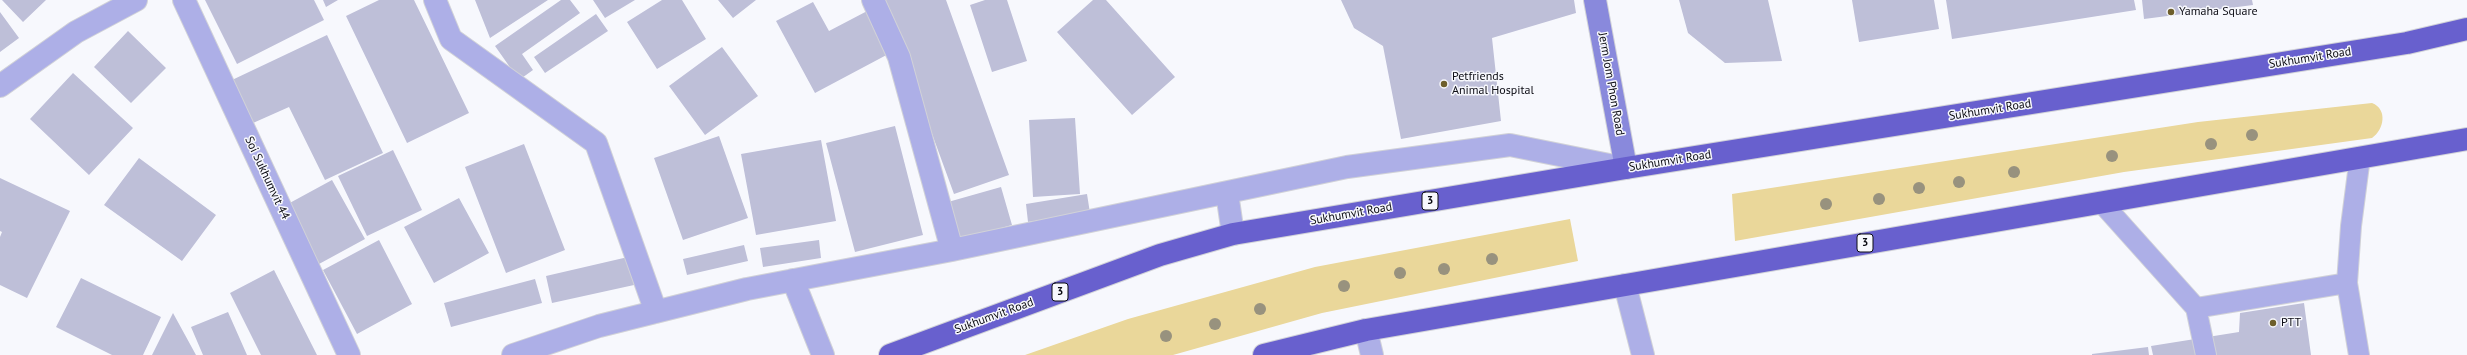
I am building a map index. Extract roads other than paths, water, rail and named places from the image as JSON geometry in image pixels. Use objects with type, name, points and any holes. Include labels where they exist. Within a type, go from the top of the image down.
[{"type":"highway","name":"Sukhumvit Road","points":[[890,355],[1160,255],[1233,234],[1626,168],[2407,43],[2467,29]]},
{"type":"highway","name":"3","points":[[1264,355],[1366,330],[2467,139]]},
{"type":"main road","name":"Jerm Jom Phon Road","points":[[1595,0],[1626,168]]},
{"type":"street","points":[[0,86],[76,32],[136,0]]},
{"type":"street","name":"Soi Sukhumvit 44","points":[[184,0],[349,355]]},
{"type":"street","points":[[435,0],[452,39],[596,143],[656,312]]},
{"type":"street","points":[[873,0],[898,57],[952,250]]},
{"type":"street","points":[[513,355],[599,326],[793,280],[952,250],[1347,167],[1510,145],[1626,168]]},
{"type":"street","points":[[1227,193],[1233,234]]},
{"type":"street","points":[[793,280],[823,355]]},
{"type":"street","points":[[1625,285],[1643,355]]},
{"type":"street","points":[[1366,330],[1372,355]]},
{"type":"lane","points":[[2359,355],[2347,283],[2351,226],[2360,157]]},
{"type":"lane","points":[[2101,202],[2196,308],[2206,355]]},
{"type":"lane","points":[[2196,308],[2347,283]]},
{"type":"place","name":"Yamaha Square","points":[[2171,12]]},
{"type":"place","name":"Petfriends Animal Hospital","points":[[1444,84]]},
{"type":"place","name":"PTT","points":[[2273,323]]}]
